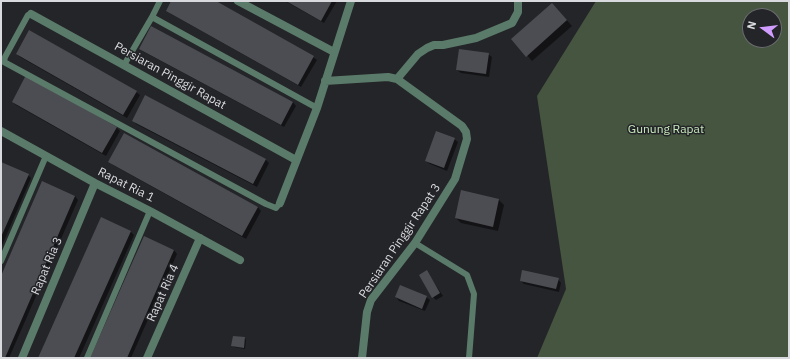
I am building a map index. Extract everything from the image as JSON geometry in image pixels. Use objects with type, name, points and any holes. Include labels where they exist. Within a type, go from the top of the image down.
[{"type":"street","points":[[238,1],[334,52]]},
{"type":"street","points":[[280,203],[317,108],[351,1]]},
{"type":"street","points":[[325,81],[388,77],[397,79],[418,54],[427,48],[476,38],[512,23],[518,12],[518,1]]},
{"type":"street","name":"Persiaran Pinggir Rapat","points":[[31,14],[296,160]]},
{"type":"street","name":"Persiaran Pinggir Rapat 3","points":[[362,358],[367,312],[371,300],[415,243],[455,179],[467,139],[466,132],[462,126],[397,79]]},
{"type":"street","name":"Rapat Ria 1","points":[[1,131],[240,260]]},
{"type":"street","name":"Rapat Ria 3","points":[[22,358],[95,183]]},
{"type":"street","name":"Rapat Ria 4","points":[[147,358],[200,238]]},
{"type":"lane","points":[[124,65],[160,1]]},
{"type":"lane","points":[[31,14],[28,15],[24,22],[5,57],[4,62],[266,204],[276,208],[280,203]]},
{"type":"lane","points":[[152,17],[317,108]]},
{"type":"lane","points":[[1,261],[46,156]]},
{"type":"lane","points":[[87,358],[150,211]]},
{"type":"lane","points":[[415,243],[467,275],[474,294],[469,358]]},
{"type":"green space","name":"Gunung Rapat","points":[[596,1],[789,1],[789,358],[537,358],[566,289],[537,96]]},
{"type":"building","points":[[171,1],[216,1],[314,56],[298,85],[166,11]]},
{"type":"building","points":[[286,1],[332,1],[321,21]]},
{"type":"building","points":[[552,3],[567,20],[526,57],[511,39]]},
{"type":"building","points":[[151,26],[293,102],[281,125],[139,49]]},
{"type":"building","points":[[29,30],[137,91],[123,115],[16,54]]},
{"type":"building","points":[[459,49],[489,53],[486,74],[456,70]]},
{"type":"building","points":[[26,75],[117,127],[102,153],[12,102]]},
{"type":"building","points":[[145,95],[266,159],[253,184],[132,121]]},
{"type":"building","points":[[436,131],[455,138],[444,168],[425,161]]},
{"type":"building","points":[[124,133],[258,207],[242,236],[108,162]]},
{"type":"building","points":[[1,162],[29,174],[1,237]]},
{"type":"building","points":[[42,181],[75,196],[5,358],[1,358],[1,276]]},
{"type":"building","points":[[461,190],[499,199],[493,227],[455,218]]},
{"type":"building","points":[[101,217],[131,231],[74,358],[38,358]]},
{"type":"building","points":[[144,236],[174,250],[127,358],[90,358]]},
{"type":"building","points":[[427,270],[440,293],[432,298],[419,275]]},
{"type":"building","points":[[522,270],[559,278],[556,289],[520,281]]},
{"type":"building","points":[[400,285],[427,296],[422,309],[395,297]]},
{"type":"building","points":[[233,336],[245,337],[244,348],[231,346]]}]
